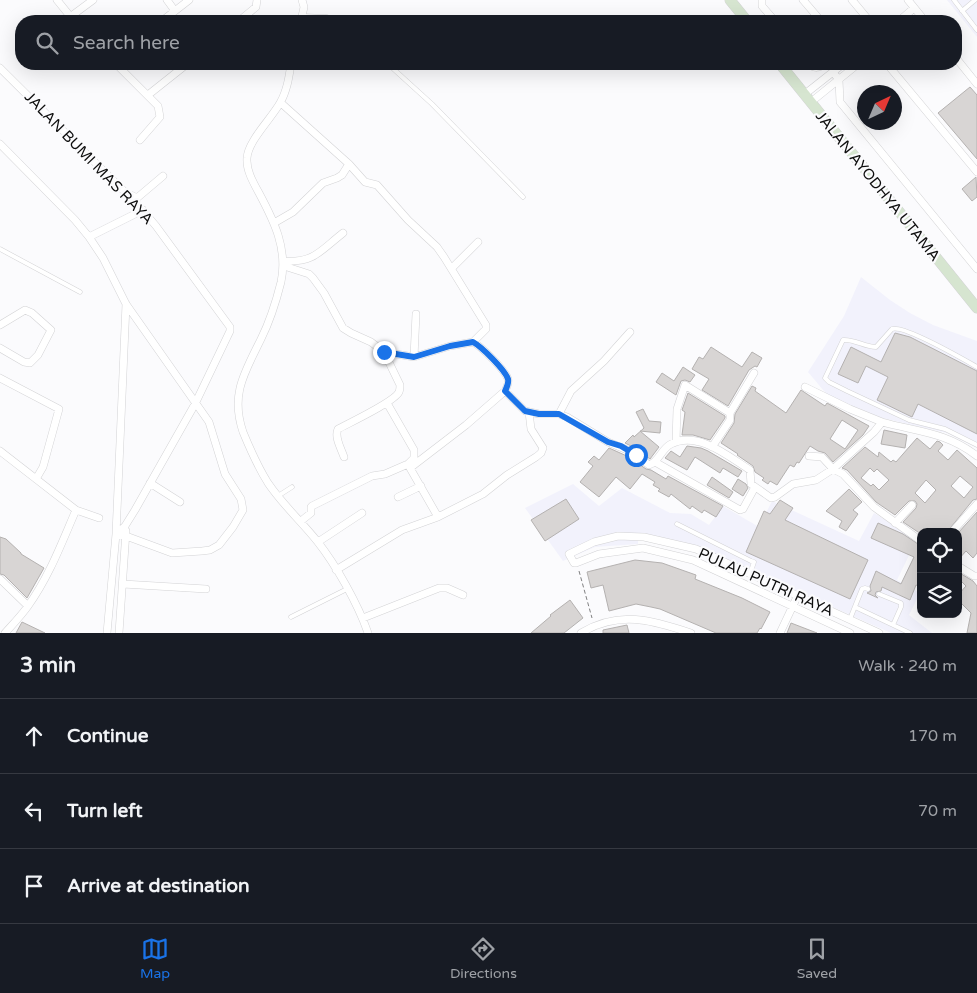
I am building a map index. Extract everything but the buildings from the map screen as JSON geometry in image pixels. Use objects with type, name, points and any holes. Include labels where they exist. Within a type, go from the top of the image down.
[{"type":"street","points":[[57,0],[69,15]]},
{"type":"street","points":[[77,15],[93,0]]},
{"type":"street","points":[[167,0],[175,11]]},
{"type":"street","points":[[170,15],[189,0]]},
{"type":"street","points":[[246,15],[256,7],[257,0]]},
{"type":"street","points":[[302,0],[304,7],[302,15]]},
{"type":"street","points":[[762,0],[762,6],[770,15]]},
{"type":"street","points":[[803,0],[816,15]]},
{"type":"street","points":[[852,0],[864,15]]},
{"type":"street","points":[[908,0],[920,15]]},
{"type":"street","points":[[733,1],[743,15]]},
{"type":"street","points":[[906,15],[914,8]]},
{"type":"street","points":[[962,65],[977,84]]},
{"type":"street","name":"JALAN BUMI MAS RAYA","points":[[0,68],[140,205],[230,327],[230,331],[195,404],[135,510],[125,526],[116,534]]},
{"type":"street","points":[[122,70],[158,106],[160,117],[140,140]]},
{"type":"street","points":[[148,95],[179,70]]},
{"type":"street","points":[[290,70],[288,84],[281,102],[253,142],[247,156],[251,178],[274,223],[281,243],[284,264],[275,304],[243,375],[238,397],[239,417],[261,471],[278,496],[318,542],[363,618],[368,633]]},
{"type":"street","name":"JALAN AYODHYA UTAMA","points":[[785,70],[977,308]]},
{"type":"street","points":[[808,98],[836,70]]},
{"type":"street","points":[[808,98],[839,80],[851,70]]},
{"type":"street","points":[[892,70],[977,172]]},
{"type":"street","points":[[833,72],[839,80],[840,102],[977,269]]},
{"type":"street","points":[[281,102],[349,164],[364,182],[377,186],[408,220],[437,247],[452,268],[486,325],[486,329],[473,342],[450,346],[414,357],[384,352]]},
{"type":"street","points":[[0,144],[89,236],[103,258],[126,304],[209,422],[225,474],[241,499],[243,510],[239,518],[219,545],[210,550],[172,553],[116,534]]},
{"type":"street","points":[[274,223],[293,212],[323,183],[337,178],[349,164]]},
{"type":"street","points":[[89,236],[140,205],[163,176]]},
{"type":"street","points":[[284,264],[310,259],[342,233]]},
{"type":"street","points":[[452,268],[478,242]]},
{"type":"street","points":[[284,264],[309,274],[313,278],[324,293],[343,328],[351,334],[371,342],[384,352],[400,385],[400,391],[387,403],[338,428],[336,436],[344,457]]},
{"type":"street","points":[[107,633],[116,534],[126,304]]},
{"type":"street","points":[[0,325],[25,310],[32,313],[51,330],[38,355],[30,363],[24,362],[0,348]]},
{"type":"street","points":[[414,357],[416,314]]},
{"type":"street","points":[[559,414],[571,391],[604,361],[630,332]]},
{"type":"street","points":[[301,521],[312,513],[310,507],[372,476],[409,466],[466,425],[505,391],[508,384],[506,376],[488,353],[473,342]]},
{"type":"street","points":[[712,447],[730,420],[730,413],[754,372]]},
{"type":"street","points":[[0,378],[59,409],[43,466],[36,479]]},
{"type":"street","points":[[676,442],[677,409],[684,385],[730,413]]},
{"type":"street","points":[[805,387],[882,422],[947,438],[963,445],[977,456]]},
{"type":"street","points":[[505,391],[521,409],[539,414],[559,414],[608,442],[632,452],[649,465],[655,462],[665,449],[676,442],[686,440],[697,441],[712,447],[750,470],[751,484],[773,498],[793,484],[816,480],[833,469],[874,432],[882,422]]},
{"type":"street","points":[[387,403],[414,450],[414,458],[409,466]]},
{"type":"street","points":[[336,570],[402,530],[438,517],[483,494],[507,475],[529,463],[541,453],[543,448],[531,429],[529,412]]},
{"type":"street","points":[[0,451],[76,510],[99,518]]},
{"type":"street","points":[[809,456],[822,457],[833,469],[843,474],[874,506],[917,538]]},
{"type":"street","points":[[655,462],[740,510],[743,510],[755,487]]},
{"type":"street","points":[[409,466],[438,517]]},
{"type":"street","points":[[150,483],[180,502]]},
{"type":"street","points":[[398,497],[421,486]]},
{"type":"street","points":[[956,528],[977,504]]},
{"type":"street","points":[[895,523],[912,505]]},
{"type":"street","points":[[5,633],[28,606],[56,556],[76,510]]},
{"type":"street","points":[[318,542],[362,513]]},
{"type":"street","points":[[119,633],[126,536],[125,526]]},
{"type":"street","name":"PULAU PUTRI RAYA","points":[[850,633],[693,560],[643,548],[599,554],[574,563],[570,553],[594,542],[618,536],[644,537],[696,549],[879,633]]},
{"type":"street","points":[[643,548],[644,537]]},
{"type":"street","points":[[962,568],[977,576]]},
{"type":"street","points":[[0,580],[28,606]]},
{"type":"street","points":[[123,584],[206,589]]},
{"type":"street","points":[[363,618],[439,588],[447,588],[463,595]]},
{"type":"street","points":[[780,633],[797,597]]},
{"type":"street","points":[[581,633],[625,618],[657,622],[691,633]]},
{"type":"lane","points":[[954,0],[977,30]]},
{"type":"lane","points":[[962,11],[975,0]]},
{"type":"lane","points":[[395,70],[427,99],[523,197]]},
{"type":"lane","points":[[0,249],[80,292]]},
{"type":"lane","points":[[977,367],[916,335],[895,328],[876,347],[868,347],[850,339],[843,340],[825,378],[829,382],[909,420],[944,429],[977,445]]},
{"type":"lane","points":[[278,496],[292,487]]},
{"type":"lane","points":[[678,524],[752,561],[754,565],[750,574]]},
{"type":"lane","points":[[291,616],[347,589]]},
{"type":"lane","points":[[850,619],[862,589],[868,590]]},
{"type":"lane","points":[[879,594],[901,603],[893,625]]},
{"type":"lane","points":[[855,607],[910,633]]},
{"type":"path","points":[[576,563],[595,629]]},
{"type":"shaded area","points":[[947,0],[977,0],[977,37],[962,18],[962,15],[959,15]]},
{"type":"shaded area","points":[[861,277],[910,313],[933,325],[977,341],[977,448],[947,433],[861,413],[829,397],[808,372],[844,316]]},
{"type":"shaded area","points":[[573,484],[599,506],[622,488],[670,513],[691,514],[709,525],[723,506],[759,527],[772,501],[859,541],[874,513],[917,539],[897,580],[917,591],[917,599],[909,615],[932,633],[891,633],[704,550],[666,539],[638,536],[638,544],[595,547],[563,561],[525,508]]},
{"type":"route","points":[[384,352],[414,357],[450,346],[473,342],[488,353],[506,376],[508,384],[505,391],[521,409],[539,414],[550,413],[567,417],[608,442],[621,446],[636,455]]}]
